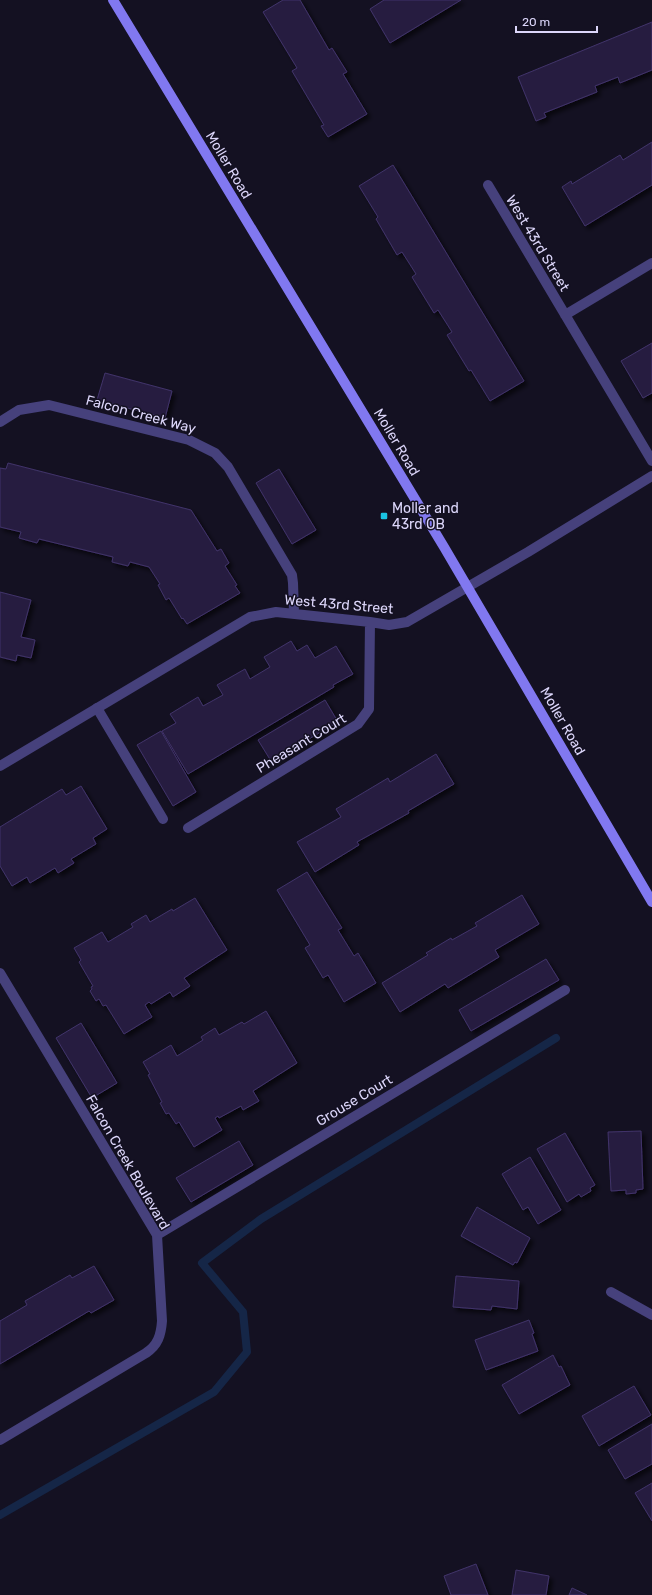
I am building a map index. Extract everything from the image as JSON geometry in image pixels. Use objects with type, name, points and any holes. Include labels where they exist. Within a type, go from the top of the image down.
[{"type":"street","name":"Moller Road","points":[[113,0],[468,587],[652,902]]},
{"type":"street","name":"West 43rd Street","points":[[488,185],[652,461]]},
{"type":"street","name":"West 43rd Street","points":[[565,315],[652,263]]},
{"type":"street","name":"Falcon Creek Way","points":[[0,422],[19,410],[49,405],[189,440],[209,449],[228,466],[292,575],[294,584],[294,613]]},
{"type":"street","name":"West 43rd Street","points":[[0,766],[250,617],[267,615],[276,612],[282,614],[294,613],[389,625],[408,622],[652,476]]},
{"type":"street","name":"Pheasant Court","points":[[188,828],[358,724],[369,709],[370,622]]},
{"type":"street","points":[[97,708],[162,819]]},
{"type":"street","name":"Falcon Creek Boulevard","points":[[0,973],[3,986],[157,1235],[162,1321],[158,1342],[146,1353],[0,1440]]},
{"type":"street","name":"Grouse Court","points":[[157,1235],[565,990]]},
{"type":"street","points":[[611,1292],[652,1315]]},
{"type":"building","points":[[283,0],[300,0],[329,50],[332,48],[347,72],[343,74],[367,114],[328,137],[321,126],[324,125],[292,71],[297,68],[263,12]]},
{"type":"building","points":[[384,0],[461,0],[390,43],[370,9]]},
{"type":"building","points":[[652,22],[652,70],[620,83],[618,77],[595,86],[597,92],[544,113],[546,117],[536,121],[518,77]]},
{"type":"building","points":[[652,142],[652,185],[585,226],[562,187],[571,181],[572,184],[620,155],[623,160]]},
{"type":"building","points":[[393,165],[524,381],[490,401],[471,370],[469,371],[447,335],[452,332],[438,310],[434,313],[412,277],[416,274],[402,252],[397,255],[376,219],[378,217],[359,186]]},
{"type":"building","points":[[652,343],[652,393],[643,398],[621,361]]},
{"type":"building","points":[[105,373],[172,391],[165,418],[97,400]]},
{"type":"building","points":[[8,463],[191,510],[217,551],[221,549],[229,563],[225,566],[237,585],[235,586],[240,593],[187,624],[183,618],[182,619],[169,598],[166,600],[158,585],[160,584],[149,567],[130,562],[128,566],[112,562],[113,557],[39,539],[37,543],[19,538],[21,532],[0,527],[0,468],[6,469]]},
{"type":"building","points":[[279,469],[316,530],[292,544],[256,483]]},
{"type":"building","points":[[0,592],[31,600],[21,637],[35,640],[31,658],[17,655],[16,661],[0,657]]},
{"type":"building","points":[[291,641],[297,651],[307,645],[315,658],[336,646],[353,674],[333,685],[334,687],[188,774],[162,731],[176,723],[170,714],[198,697],[203,706],[223,695],[217,685],[245,669],[250,679],[270,667],[264,657]]},
{"type":"building","points":[[325,700],[338,722],[271,761],[258,740]]},
{"type":"building","points":[[161,731],[196,792],[173,806],[137,745]]},
{"type":"building","points":[[436,754],[454,784],[408,811],[409,813],[357,842],[359,845],[315,872],[297,842],[341,817],[336,809],[388,778],[390,782]]},
{"type":"building","points":[[81,786],[107,829],[93,838],[96,844],[71,859],[74,863],[58,873],[55,868],[30,883],[27,877],[12,886],[0,866],[0,827],[62,789],[66,795]]},
{"type":"building","points":[[307,872],[342,928],[338,930],[354,956],[358,953],[376,983],[344,1002],[328,975],[323,978],[305,948],[310,945],[277,890]]},
{"type":"building","points":[[522,895],[539,924],[495,950],[499,957],[448,988],[445,984],[400,1012],[382,983],[428,955],[426,953],[451,938],[452,940],[477,926],[475,923]]},
{"type":"building","points":[[195,898],[227,950],[184,978],[190,986],[173,997],[170,992],[151,1004],[149,1002],[145,1005],[152,1017],[124,1034],[106,1005],[103,1006],[99,999],[96,1001],[90,991],[92,989],[91,987],[93,986],[79,962],[81,960],[74,948],[102,932],[108,942],[133,927],[131,924],[146,915],[150,922]]},
{"type":"building","points":[[546,959],[559,980],[471,1031],[459,1010]]},
{"type":"building","points":[[266,1011],[297,1063],[253,1091],[259,1101],[243,1110],[241,1106],[219,1118],[218,1116],[215,1118],[222,1130],[194,1147],[179,1122],[176,1124],[169,1113],[166,1114],[160,1103],[162,1102],[148,1075],[150,1074],[143,1062],[171,1045],[177,1056],[203,1040],[201,1037],[215,1028],[219,1035],[242,1022],[244,1024]]},
{"type":"building","points":[[81,1023],[117,1083],[92,1098],[56,1038]]},
{"type":"building","points":[[641,1131],[643,1189],[636,1190],[636,1193],[626,1194],[626,1190],[611,1191],[608,1132]]},
{"type":"building","points":[[565,1133],[595,1185],[590,1188],[591,1191],[581,1197],[579,1194],[567,1202],[537,1149]]},
{"type":"building","points":[[239,1141],[253,1165],[191,1202],[176,1178]]},
{"type":"building","points":[[530,1157],[561,1210],[538,1224],[528,1207],[523,1210],[502,1174]]},
{"type":"building","points":[[477,1207],[530,1238],[517,1263],[515,1262],[513,1265],[461,1236]]},
{"type":"building","points":[[94,1266],[114,1300],[91,1313],[89,1311],[0,1364],[0,1321],[27,1305],[25,1301],[70,1275],[72,1278]]},
{"type":"building","points":[[456,1276],[519,1281],[517,1309],[492,1306],[491,1310],[453,1307]]},
{"type":"building","points":[[529,1320],[538,1351],[486,1370],[475,1340]]},
{"type":"building","points":[[553,1355],[559,1367],[561,1366],[570,1385],[519,1414],[502,1385]]},
{"type":"building","points":[[634,1386],[651,1415],[599,1446],[582,1416]]},
{"type":"building","points":[[652,1424],[652,1464],[625,1479],[608,1450]]},
{"type":"building","points":[[652,1483],[652,1521],[635,1493]]},
{"type":"building","points":[[476,1564],[488,1595],[451,1595],[444,1576]]},
{"type":"building","points":[[516,1570],[549,1576],[546,1595],[512,1595]]},
{"type":"building","points":[[572,1588],[587,1595],[569,1595]]},
{"type":"waterway","points":[[0,1515],[214,1392],[247,1352],[243,1312],[202,1263],[261,1219],[556,1038]]},
{"type":"place","name":"Moller and 43rd OB","points":[[384,516]]}]
